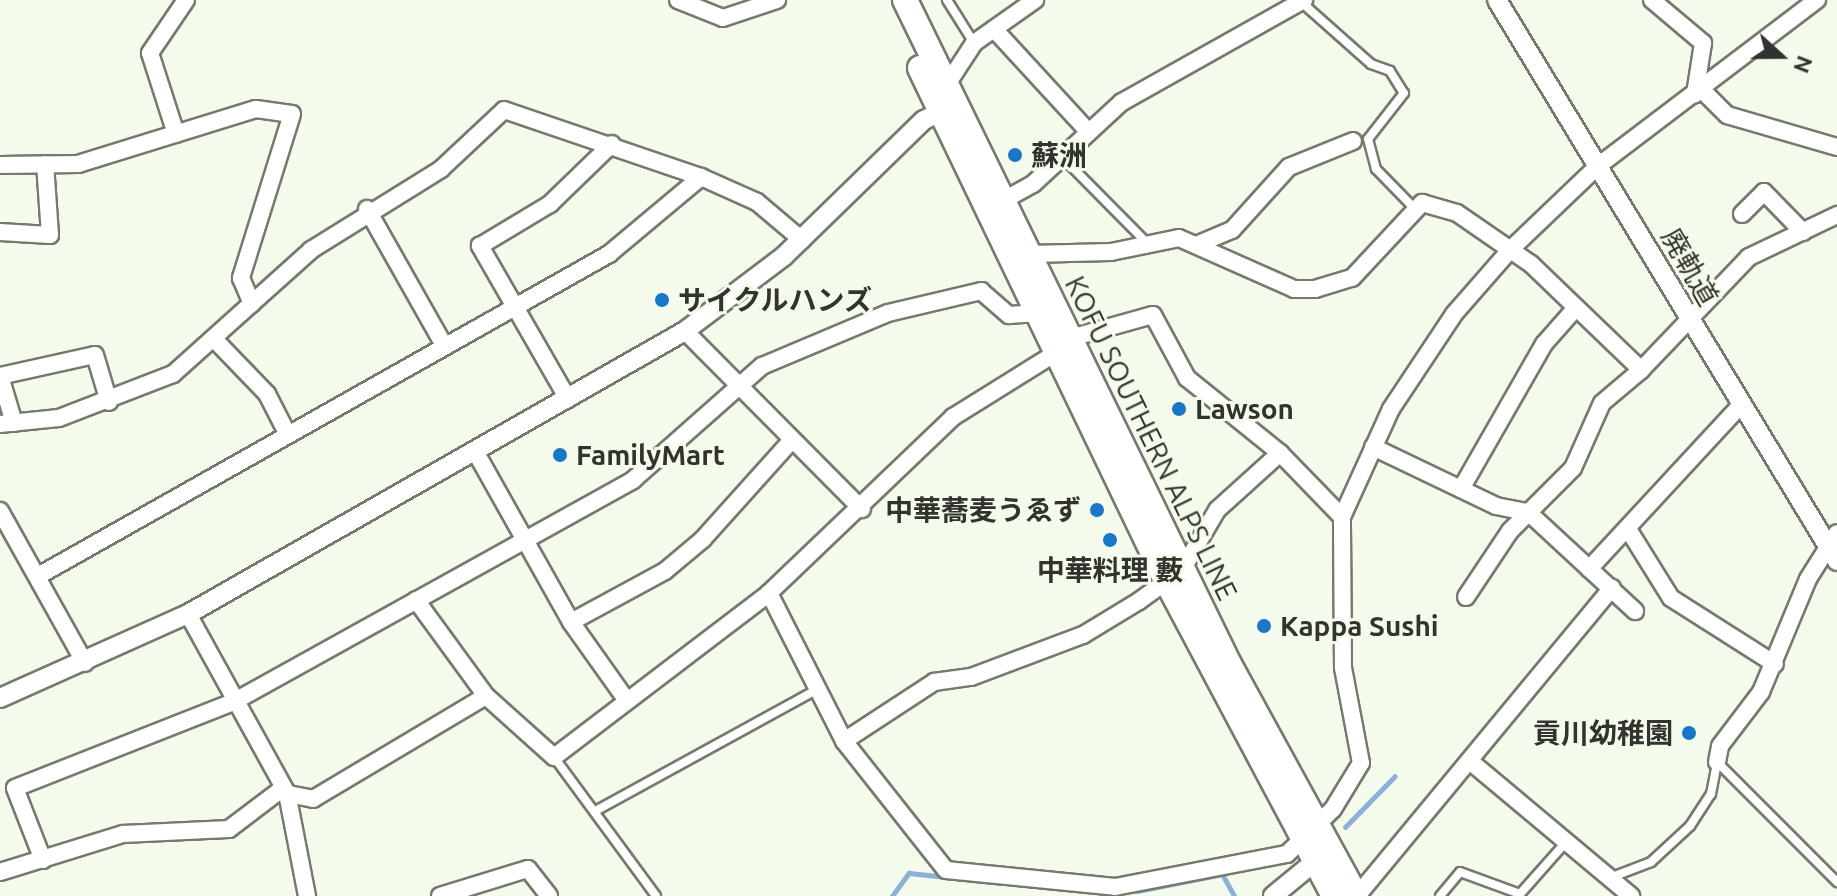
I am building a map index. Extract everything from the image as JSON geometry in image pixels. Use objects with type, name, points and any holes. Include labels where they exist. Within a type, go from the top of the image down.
[{"type":"main road","name":"KOFU SOUTHERN ALPS LINE","points":[[888,0],[1004,200],[1029,254],[1061,346],[1174,575],[1315,846],[1334,896]]},
{"type":"main road","name":"KOFU SOUTHERN ALPS LINE","points":[[905,0],[1035,313],[1061,346]]},
{"type":"main road","name":"KOFU SOUTHERN ALPS LINE","points":[[1315,846],[1356,896]]},
{"type":"street","points":[[176,134],[150,53],[186,0]]},
{"type":"street","points":[[678,0],[723,18],[777,0]]},
{"type":"street","points":[[0,698],[85,663],[188,614],[685,331],[802,240],[947,101],[974,43],[1035,0]]},
{"type":"street","name":"廃軌道","points":[[1497,0],[1741,405],[1832,538],[1837,561]]},
{"type":"street","points":[[1652,0],[1703,43],[1698,91]]},
{"type":"street","points":[[1273,896],[1315,846],[1354,783],[1361,763],[1343,668],[1342,517],[1373,447],[1454,314],[1511,249],[1598,166],[1817,0]]},
{"type":"street","points":[[1004,200],[1060,155],[1086,129],[1301,1]]},
{"type":"street","points":[[994,29],[1086,129]]},
{"type":"street","points":[[1698,91],[1727,115],[1837,147]]},
{"type":"street","points":[[0,165],[78,164],[256,109],[292,114],[241,278],[252,304]]},
{"type":"street","points":[[109,402],[95,355],[0,376],[7,424],[109,402],[173,374],[216,341],[252,304],[367,209],[441,169],[504,110],[612,144],[701,177],[757,202],[802,240]]},
{"type":"street","points":[[1196,245],[1232,230],[1289,167],[1353,141]]},
{"type":"street","points":[[568,399],[480,246],[550,204],[612,144]]},
{"type":"street","points":[[0,232],[50,235],[45,164]]},
{"type":"street","points":[[38,576],[643,231],[701,177]]},
{"type":"street","points":[[1742,214],[1764,192],[1803,232]]},
{"type":"street","points":[[1029,254],[1150,247],[1179,238],[1294,289],[1335,286],[1422,203],[1457,213],[1511,249],[1641,370]]},
{"type":"street","points":[[367,209],[444,345]]},
{"type":"street","points":[[1466,597],[1490,555],[1573,468],[1602,403],[1641,370],[1749,257],[1837,215]]},
{"type":"street","points":[[43,860],[15,788],[233,702],[633,480],[762,366],[888,313],[981,291],[1009,315],[1035,313]]},
{"type":"street","points":[[1461,489],[1544,344],[1574,310]]},
{"type":"street","points":[[416,600],[486,696],[554,757],[625,698],[769,593],[862,509],[953,417],[1061,346],[1153,315],[1187,378],[1280,453],[1342,517]]},
{"type":"street","points":[[685,331],[736,389],[862,509]]},
{"type":"street","points":[[216,341],[267,394],[287,433]]},
{"type":"street","points":[[1589,569],[1741,405]]},
{"type":"street","points":[[571,622],[684,555],[791,441]]},
{"type":"street","points":[[1373,447],[1461,489],[1531,514],[1635,611]]},
{"type":"street","points":[[475,451],[571,622],[625,698]]},
{"type":"street","points":[[844,741],[934,682],[971,677],[1083,635],[1174,575],[1217,510],[1280,453]]},
{"type":"street","points":[[0,511],[85,663]]},
{"type":"street","points":[[1628,529],[1671,598],[1775,664]]},
{"type":"street","points":[[1717,762],[1775,664],[1832,538]]},
{"type":"street","points":[[1356,896],[1471,762],[1612,588]]},
{"type":"street","points":[[769,593],[844,741],[946,870],[975,877],[1026,874],[1115,887],[1268,859],[1315,846]]},
{"type":"street","points":[[188,614],[233,702],[287,793],[307,896]]},
{"type":"street","points":[[0,872],[123,834],[229,829],[253,807],[287,793],[313,799],[486,696]]},
{"type":"street","points":[[1471,762],[1631,896]]},
{"type":"street","points":[[440,896],[528,869],[549,896]]},
{"type":"lane","points":[[947,0],[974,43]]},
{"type":"lane","points":[[1301,1],[1371,64],[1390,71],[1404,93],[1368,139],[1376,169],[1416,210]]},
{"type":"lane","points":[[1060,155],[1150,247]]},
{"type":"lane","points":[[597,810],[818,688]]},
{"type":"lane","points":[[554,757],[597,810],[656,896]]},
{"type":"lane","points":[[1612,877],[1651,862],[1690,826],[1711,794],[1717,762]]},
{"type":"lane","points":[[1717,762],[1837,882]]},
{"type":"lane","points":[[1440,896],[1460,872],[1520,894],[1566,842]]},
{"type":"waterway","points":[[1345,827],[1395,776]]},
{"type":"waterway","points":[[892,896],[909,873],[1001,883]]},
{"type":"waterway","points":[[1137,891],[1222,874],[1234,896]]},
{"type":"waterway","points":[[1026,885],[1116,894]]},
{"type":"place","name":"蘇洲","points":[[1015,155]]},
{"type":"place","name":"サイクルハンズ","points":[[662,300]]},
{"type":"place","name":"Lawson","points":[[1179,409]]},
{"type":"place","name":"FamilyMart","points":[[560,455]]},
{"type":"place","name":"中華蕎麦うゑず","points":[[1097,510]]},
{"type":"place","name":"中華料理 藪","points":[[1110,540]]},
{"type":"place","name":"Kappa Sushi","points":[[1264,626]]},
{"type":"place","name":"貢川幼稚園","points":[[1689,733]]}]
